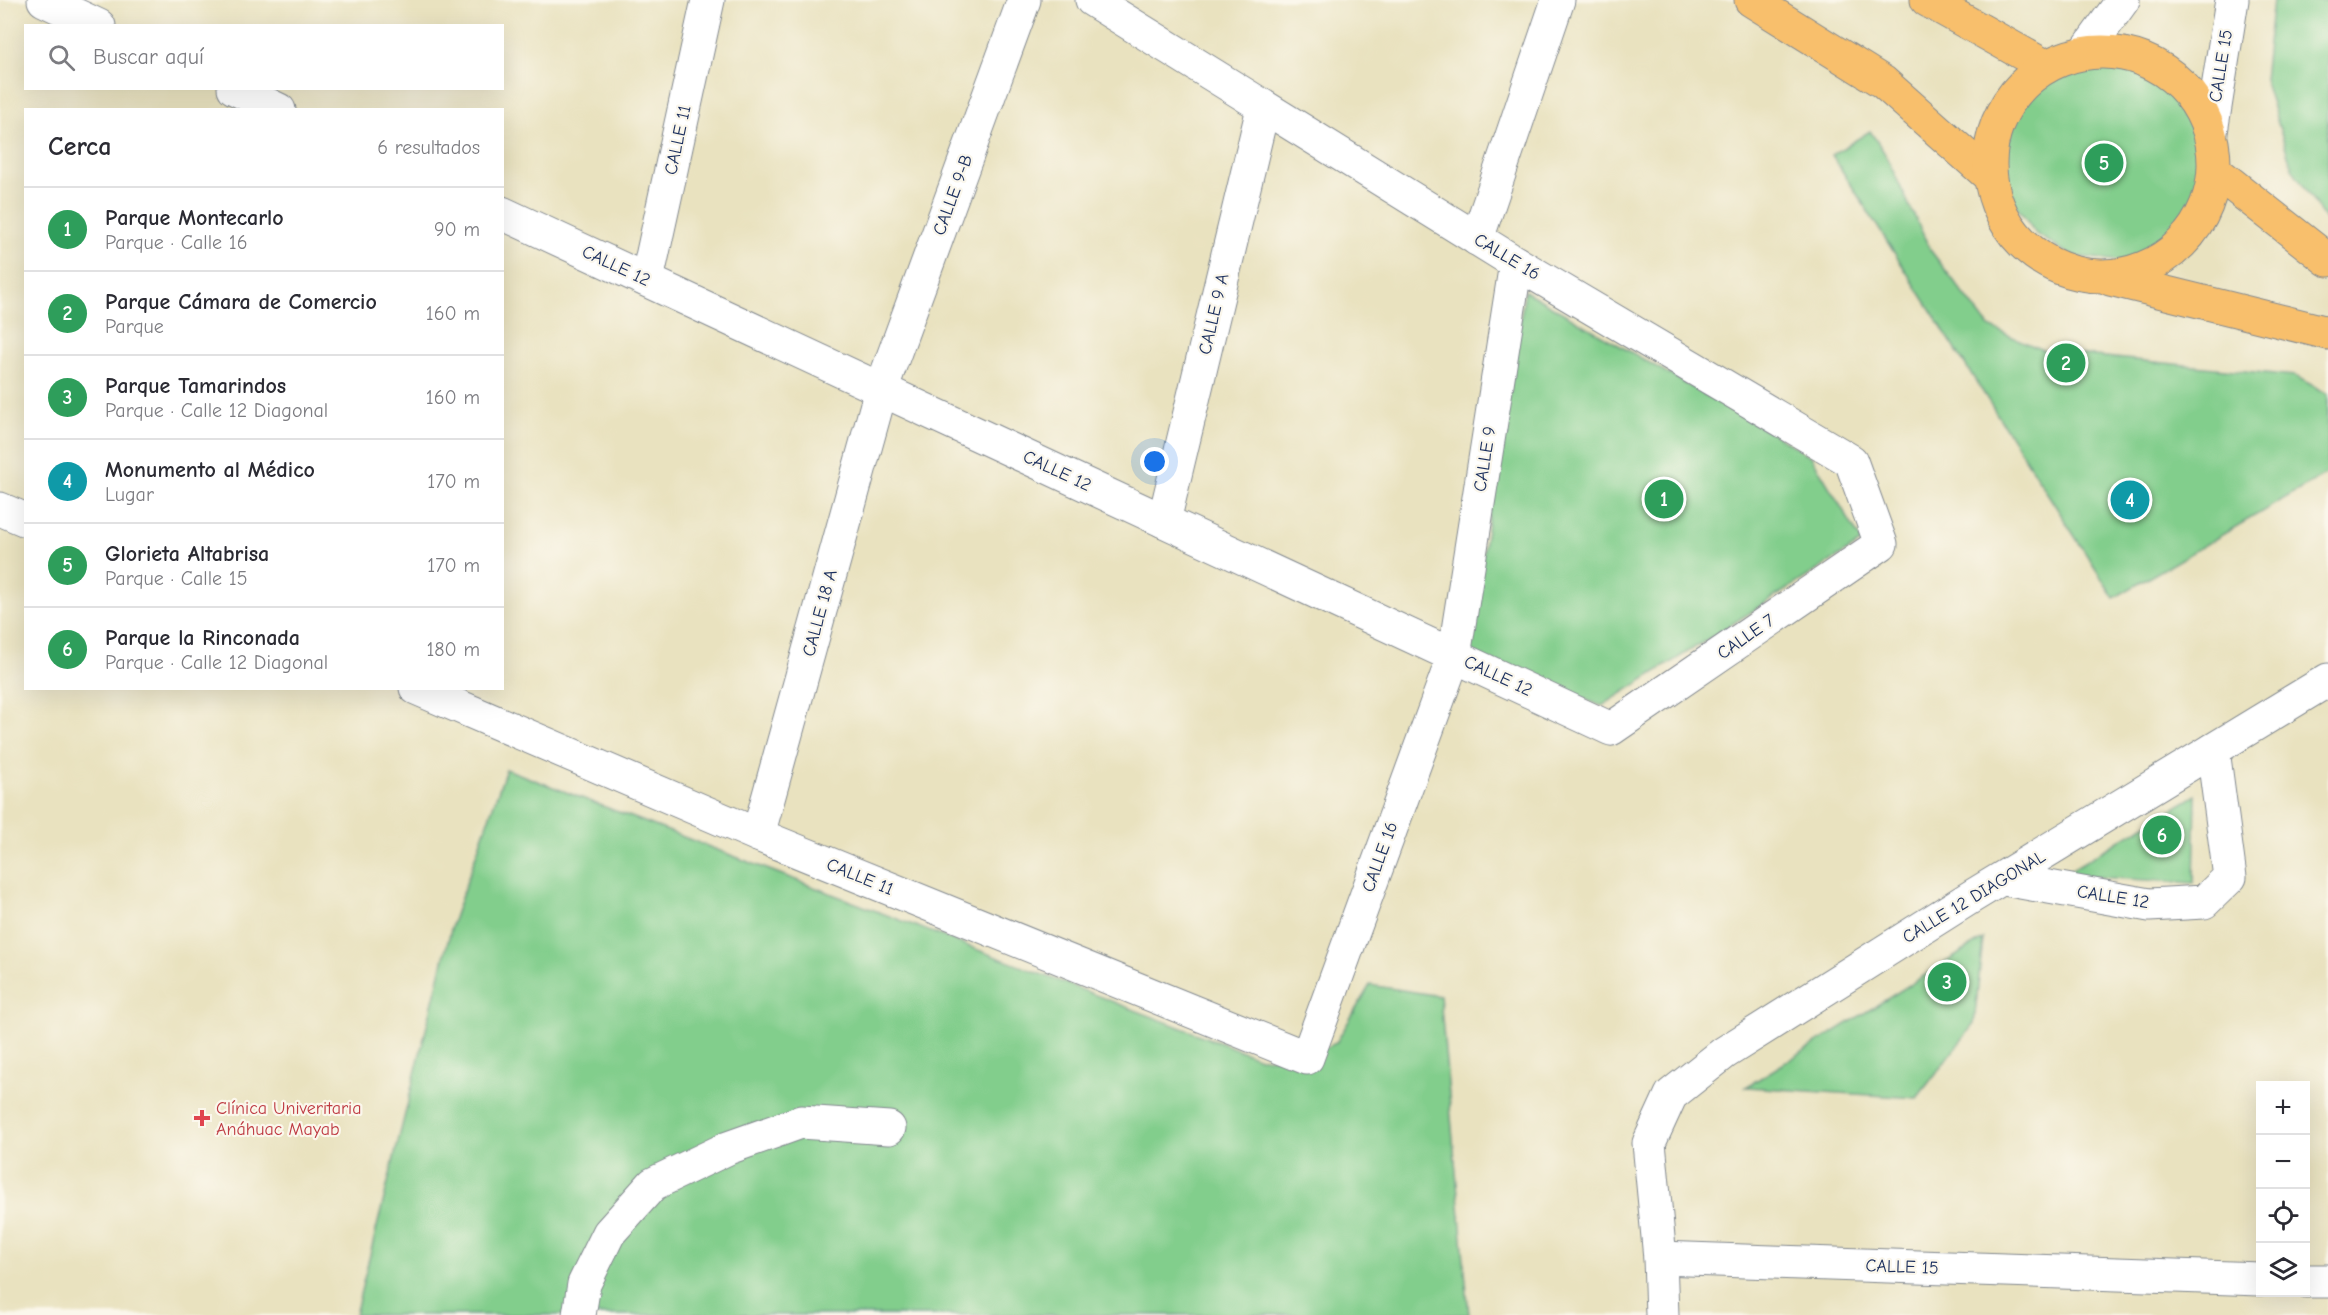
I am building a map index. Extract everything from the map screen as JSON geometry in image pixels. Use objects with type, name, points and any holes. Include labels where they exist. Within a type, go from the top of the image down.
[{"type":"main road","points":[[1751,0],[1883,82],[1988,175]]},
{"type":"main road","points":[[1927,0],[2044,66]]},
{"type":"main road","points":[[2103,277],[2147,267],[2177,249],[2200,221],[2215,171],[2211,132],[2194,97],[2165,69],[2127,53],[2086,51],[2044,66],[2011,94],[1992,133],[1988,175],[2006,225],[2033,254],[2066,271],[2103,277],[2328,333]]},
{"type":"main road","points":[[2215,171],[2328,260]]},
{"type":"street","points":[[44,0],[95,24]]},
{"type":"street","name":"CALLE 11","points":[[647,280],[708,0]]},
{"type":"street","name":"CALLE 9-B","points":[[881,390],[1024,0]]},
{"type":"street","name":"CALLE 16","points":[[1092,0],[1516,263],[1851,461],[1881,544]]},
{"type":"street","points":[[1477,239],[1558,0]]},
{"type":"street","points":[[2086,51],[2123,0]]},
{"type":"street","name":"CALLE 15","points":[[2211,132],[2232,0]]},
{"type":"street","points":[[238,90],[275,108]]},
{"type":"street","name":"CALLE 9 A","points":[[1164,521],[1263,108]]},
{"type":"street","name":"CALLE 12","points":[[504,214],[1611,729]]},
{"type":"street","name":"CALLE 9","points":[[1454,656],[1516,263]]},
{"type":"street","name":"CALLE 18 A","points":[[758,835],[881,390]]},
{"type":"street","points":[[0,509],[24,519]]},
{"type":"street","name":"CALLE 7","points":[[1611,729],[1881,544]]},
{"type":"street","name":"CALLE 16","points":[[1307,1058],[1454,656]]},
{"type":"street","name":"CALLE 12 DIAGONAL","points":[[1660,1258],[1649,1143],[1671,1095],[1724,1053],[1961,904],[2328,680]]},
{"type":"street","name":"CALLE 11","points":[[421,690],[758,835],[1307,1058]]},
{"type":"street","name":"CALLE 12","points":[[2004,879],[2149,904],[2204,902],[2230,877],[2213,750]]},
{"type":"street","points":[[579,1315],[584,1284],[609,1233],[653,1184],[728,1148],[801,1122],[889,1128]]},
{"type":"street","points":[[1660,1258],[1662,1315]]},
{"type":"street","name":"CALLE 15","points":[[1660,1258],[2256,1279]]},
{"type":"street","points":[[2310,1281],[2328,1281]]},
{"type":"green space","points":[[2273,0],[2328,0],[2328,224],[2292,168],[2264,79]]},
{"type":"green space","points":[[2087,60],[2130,65],[2165,84],[2195,121],[2204,168],[2196,205],[2173,236],[2131,262],[2072,256],[2036,234],[2013,201],[2004,157],[2019,106],[2047,77]]},
{"type":"green space","points":[[1870,131],[1884,152],[1931,251],[1989,327],[2045,351],[2295,376],[2328,394],[2328,473],[2114,598],[1832,155]]},
{"type":"green space","points":[[1525,291],[1811,456],[1862,542],[1602,706],[1467,654]]},
{"type":"green space","points":[[506,769],[1260,1058],[1310,1055],[1336,1043],[1370,985],[1440,996],[1469,1315],[355,1315],[453,921]]},
{"type":"green space","points":[[2196,795],[2194,883],[2062,875]]},
{"type":"green space","points":[[1983,939],[1974,1024],[1917,1098],[1746,1087]]},
{"type":"place","name":"Glorieta Altabrisa","points":[[2104,163]]},
{"type":"place","name":"Parque Cámara de Comercio","points":[[2066,363]]},
{"type":"place","name":"Parque Montecarlo","points":[[1664,499]]},
{"type":"place","name":"Monumento al Médico","points":[[2130,500]]},
{"type":"place","name":"Parque la Rinconada","points":[[2162,835]]},
{"type":"place","name":"Parque Tamarindos","points":[[1947,982]]},
{"type":"place","name":"Clínica Univeritaria Anáhuac Mayab","points":[[202,1118]]}]
